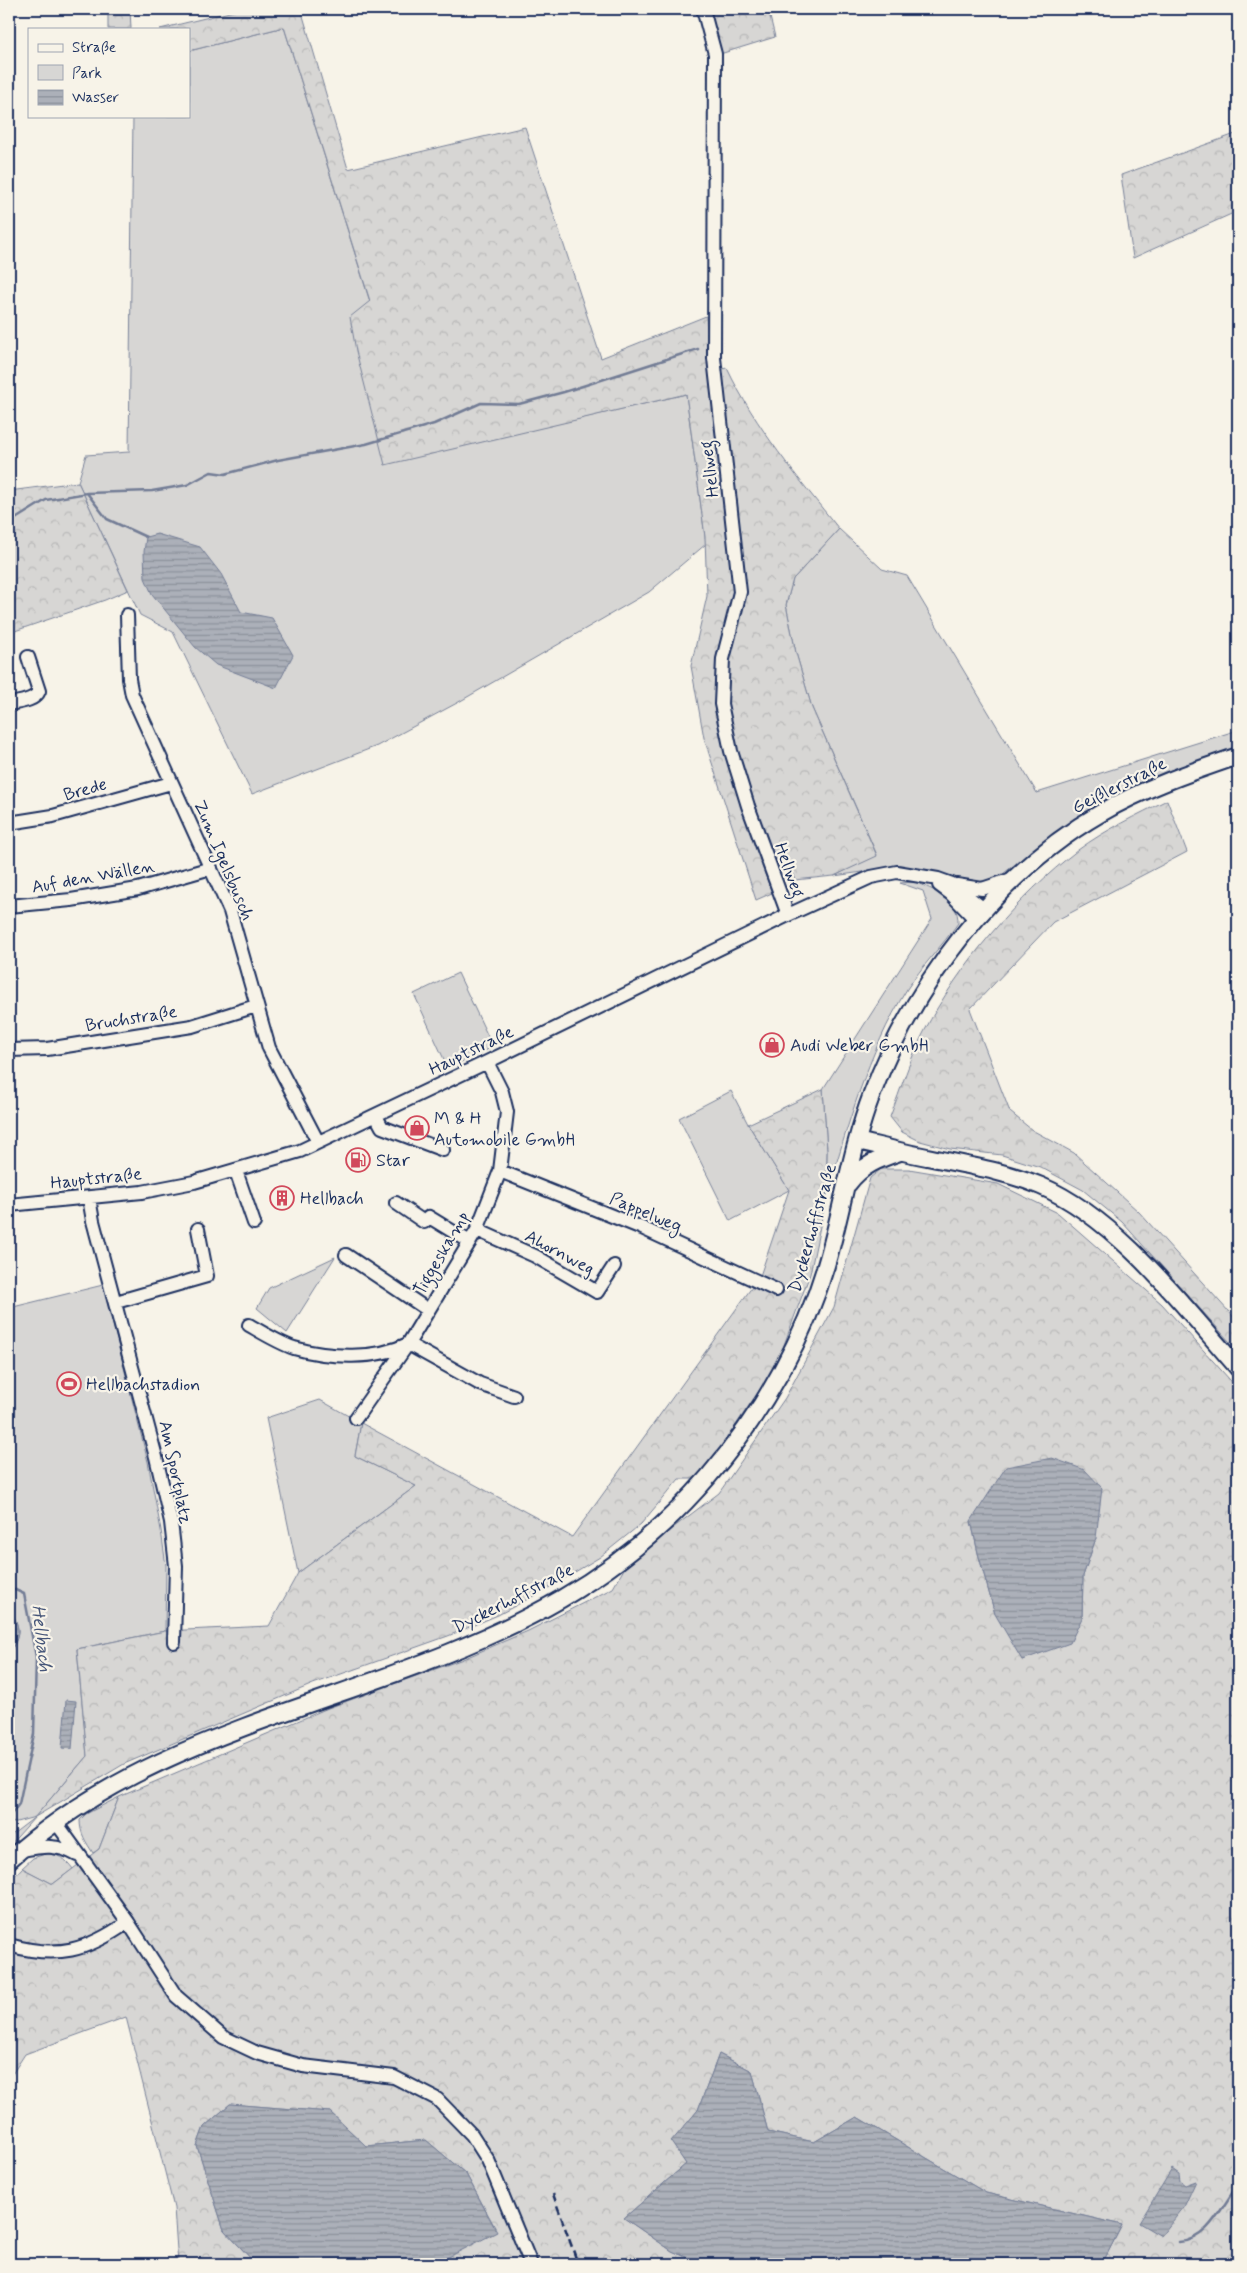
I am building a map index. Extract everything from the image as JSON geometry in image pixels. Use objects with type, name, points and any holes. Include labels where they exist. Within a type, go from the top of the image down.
[{"type":"main road","name":"Geißlerstraße","points":[[981,915],[1017,877],[1045,852],[1100,814],[1143,792],[1189,772],[1238,756]]},
{"type":"main road","name":"Dyckerhoffstraße","points":[[15,1855],[55,1821],[121,1780],[166,1759],[436,1657],[505,1628],[557,1602],[593,1580],[630,1553],[672,1516],[710,1475],[746,1428],[781,1371],[813,1302],[828,1258],[857,1141],[872,1095],[894,1042],[918,998],[981,915]]},
{"type":"main road","points":[[857,1141],[900,1152],[1001,1172],[1043,1187],[1063,1198],[1083,1210],[1124,1243],[1163,1283],[1238,1368]]},
{"type":"main road","points":[[845,1188],[861,1169],[874,1161],[900,1152]]},
{"type":"street","name":"Hellweg","points":[[703,9],[715,54],[714,358],[740,592],[723,659],[721,704],[731,751],[748,806],[788,914]]},
{"type":"street","name":"Zum Igelsbusch","points":[[128,615],[129,679],[132,695],[170,783],[230,911],[269,1048],[318,1142]]},
{"type":"street","points":[[9,704],[34,698],[38,694],[39,691],[28,657]]},
{"type":"street","name":"Brede","points":[[9,823],[53,816],[170,783]]},
{"type":"street","name":"Auf den Wällen","points":[[9,906],[71,900],[138,889],[211,868]]},
{"type":"street","name":"Hauptstraße","points":[[9,1205],[151,1190],[194,1182],[300,1151],[376,1116],[788,914],[871,877],[897,872],[929,877],[952,884],[981,915]]},
{"type":"street","name":"Hauptstraße","points":[[929,877],[981,915]]},
{"type":"street","points":[[952,884],[982,889],[1017,877]]},
{"type":"street","name":"Bruchstraße","points":[[9,1050],[65,1046],[192,1026],[256,1006]]},
{"type":"street","name":"Tiggeskamp","points":[[356,1418],[408,1344],[478,1230],[500,1172],[507,1128],[507,1112],[502,1092],[487,1062]]},
{"type":"street","points":[[376,1116],[382,1127],[443,1150]]},
{"type":"street","points":[[236,1171],[254,1223]]},
{"type":"street","name":"Pappelweg","points":[[500,1172],[642,1228],[776,1290]]},
{"type":"street","name":"Am Sportplatz","points":[[89,1198],[93,1221],[156,1457],[170,1522],[176,1566],[174,1642]]},
{"type":"street","points":[[396,1203],[424,1222],[429,1217],[470,1242]]},
{"type":"street","points":[[116,1302],[207,1276],[198,1229]]},
{"type":"street","name":"Ahornweg","points":[[478,1230],[535,1256],[597,1292],[614,1266]]},
{"type":"street","points":[[346,1255],[428,1310]]},
{"type":"street","points":[[249,1325],[294,1348],[345,1356],[375,1355],[408,1344],[471,1380],[514,1396]]},
{"type":"street","points":[[55,1821],[128,1922],[176,1996],[223,2037],[257,2053],[303,2066],[394,2077],[437,2099],[472,2135],[488,2160],[530,2264]]},
{"type":"street","points":[[15,1855],[42,1846],[64,1848],[80,1856]]},
{"type":"street","points":[[9,1944],[34,1952],[67,1951],[103,1938],[128,1922]]},
{"type":"green space","points":[[108,9],[130,9],[131,28],[108,28]]},
{"type":"green space","points":[[242,9],[301,9],[348,169],[525,127],[601,358],[706,316],[709,372],[727,368],[738,390],[764,431],[839,529],[793,579],[786,605],[796,653],[812,708],[877,856],[834,876],[795,880],[785,856],[762,866],[772,893],[756,900],[704,738],[691,666],[707,596],[705,537],[686,394],[385,465],[356,351],[350,317],[370,301],[284,27],[190,51],[190,28],[164,28]]},
{"type":"green space","points":[[709,9],[768,9],[775,37],[720,54]]},
{"type":"green space","points":[[284,27],[370,302],[385,464],[686,394],[706,544],[649,592],[457,703],[377,746],[252,794],[173,632],[140,615],[78,482],[86,455],[129,452],[133,118],[190,118],[190,51]]},
{"type":"green space","points":[[1238,133],[1238,211],[1133,258],[1121,175]]},
{"type":"green space","points":[[78,482],[128,590],[105,600],[9,633],[9,491]]},
{"type":"green space","points":[[839,529],[882,569],[907,576],[1037,793],[1238,730],[1238,748],[1181,767],[1119,792],[1095,806],[1040,844],[998,878],[980,884],[877,870],[834,876],[877,855],[812,708],[796,653],[786,605],[793,579]]},
{"type":"green space","points":[[1167,800],[1187,852],[1053,922],[970,1009],[1010,1112],[1032,1130],[1074,1153],[1139,1212],[1238,1322],[1238,1351],[1122,1222],[1083,1190],[1040,1167],[1002,1155],[950,1149],[920,1141],[902,1132],[890,1117],[919,1042],[938,1007],[972,957],[1012,910],[1078,850],[1110,829]]},
{"type":"green space","points":[[915,882],[944,896],[954,908],[958,923],[907,989],[881,1039],[860,1090],[826,1198],[827,1151],[823,1089],[932,919],[923,891],[900,883]]},
{"type":"green space","points":[[458,973],[493,1047],[448,1068],[414,994]]},
{"type":"green space","points":[[823,1089],[827,1151],[826,1198],[810,1274],[777,1364],[719,1450],[695,1479],[679,1479],[641,1524],[600,1557],[498,1615],[448,1636],[313,1684],[124,1764],[35,1817],[87,1756],[77,1649],[165,1631],[269,1626],[298,1573],[416,1486],[355,1456],[361,1423],[572,1537],[760,1276],[789,1190],[748,1124]]},
{"type":"green space","points":[[731,1091],[748,1124],[789,1190],[730,1221],[679,1118]]},
{"type":"green space","points":[[881,1169],[909,1169],[998,1184],[1058,1213],[1162,1304],[1238,1389],[1238,2264],[1102,2264],[1122,2225],[986,2193],[857,2117],[814,2142],[768,2132],[752,2071],[719,2054],[698,2110],[672,2142],[686,2164],[624,2218],[672,2251],[702,2264],[435,2264],[497,2231],[466,2174],[426,2140],[366,2146],[330,2112],[230,2104],[204,2127],[197,2146],[224,2230],[256,2264],[178,2264],[174,2208],[126,2017],[25,2054],[9,2079],[9,1882],[22,1868],[53,1884],[99,1849],[119,1797],[328,1708],[463,1659],[528,1631],[613,1588],[628,1562],[719,1493],[785,1398],[834,1307],[870,1178]],"holes":[[[971,1521],[1096,1538],[1083,1576],[1082,1618],[995,1614]],[[1180,2181],[1185,2186],[1195,2182],[1139,2223]]]},
{"type":"green space","points":[[335,1257],[287,1333],[257,1308],[269,1288]]},
{"type":"green space","points":[[103,1285],[148,1462],[161,1530],[166,1566],[165,1631],[77,1649],[87,1756],[35,1817],[9,1824],[9,1653],[16,1641],[18,1631],[16,1621],[9,1609],[9,1308]]},
{"type":"green space","points":[[320,1400],[361,1423],[355,1456],[416,1486],[298,1573],[266,1418]]},
{"type":"green space","points":[[119,1797],[99,1849],[93,1853],[82,1834],[80,1820],[86,1814]]},
{"type":"green space","points":[[35,1817],[9,1846],[9,1837]]},
{"type":"green space","points":[[45,1854],[61,1857],[73,1869],[53,1884],[22,1868],[33,1858]]},
{"type":"water","points":[[157,534],[200,547],[221,574],[241,612],[272,618],[293,655],[276,688],[216,665],[195,647],[152,594],[145,578],[144,552],[146,537]]},
{"type":"water","points":[[1052,1458],[1085,1470],[1102,1488],[1096,1538],[1083,1576],[1082,1618],[1070,1643],[1022,1660],[995,1614],[971,1521],[1006,1467]]},
{"type":"water","points":[[9,1609],[16,1621],[18,1631],[16,1641],[9,1653]]},
{"type":"water","points":[[66,1700],[76,1701],[72,1749],[62,1748]]},
{"type":"water","points":[[719,2054],[752,2071],[768,2132],[814,2142],[857,2117],[986,2193],[1122,2225],[1102,2264],[702,2264],[672,2251],[624,2218],[686,2164],[671,2142],[698,2110]]},
{"type":"water","points":[[230,2104],[330,2112],[366,2146],[426,2140],[466,2174],[497,2232],[435,2264],[256,2264],[224,2230],[197,2146],[204,2127]]},
{"type":"water","points":[[1172,2169],[1179,2174],[1180,2181],[1185,2185],[1196,2181],[1184,2207],[1161,2236],[1139,2223]]},
{"type":"waterway","points":[[9,523],[46,500],[87,493],[152,491],[187,485],[211,472],[225,474],[278,460],[366,444],[434,424],[481,403],[519,404],[564,392],[698,349]]},
{"type":"waterway","points":[[87,493],[107,519],[146,537]]},
{"type":"waterway","name":"Hellbach","points":[[9,1587],[24,1594],[36,1657],[34,1734],[19,1804],[9,1817]]},
{"type":"waterway","points":[[1179,2242],[1189,2240],[1207,2228],[1238,2185]]},
{"type":"railway","points":[[553,2194],[578,2264]]},
{"type":"place","name":"Audi Weber GmbH","points":[[772,1045]]},
{"type":"place","name":"M & H Automobile GmbH","points":[[417,1128]]},
{"type":"place","name":"Star","points":[[358,1160]]},
{"type":"place","name":"Hellbach","points":[[282,1198]]},
{"type":"place","name":"Hellbachstadion","points":[[69,1384]]}]
